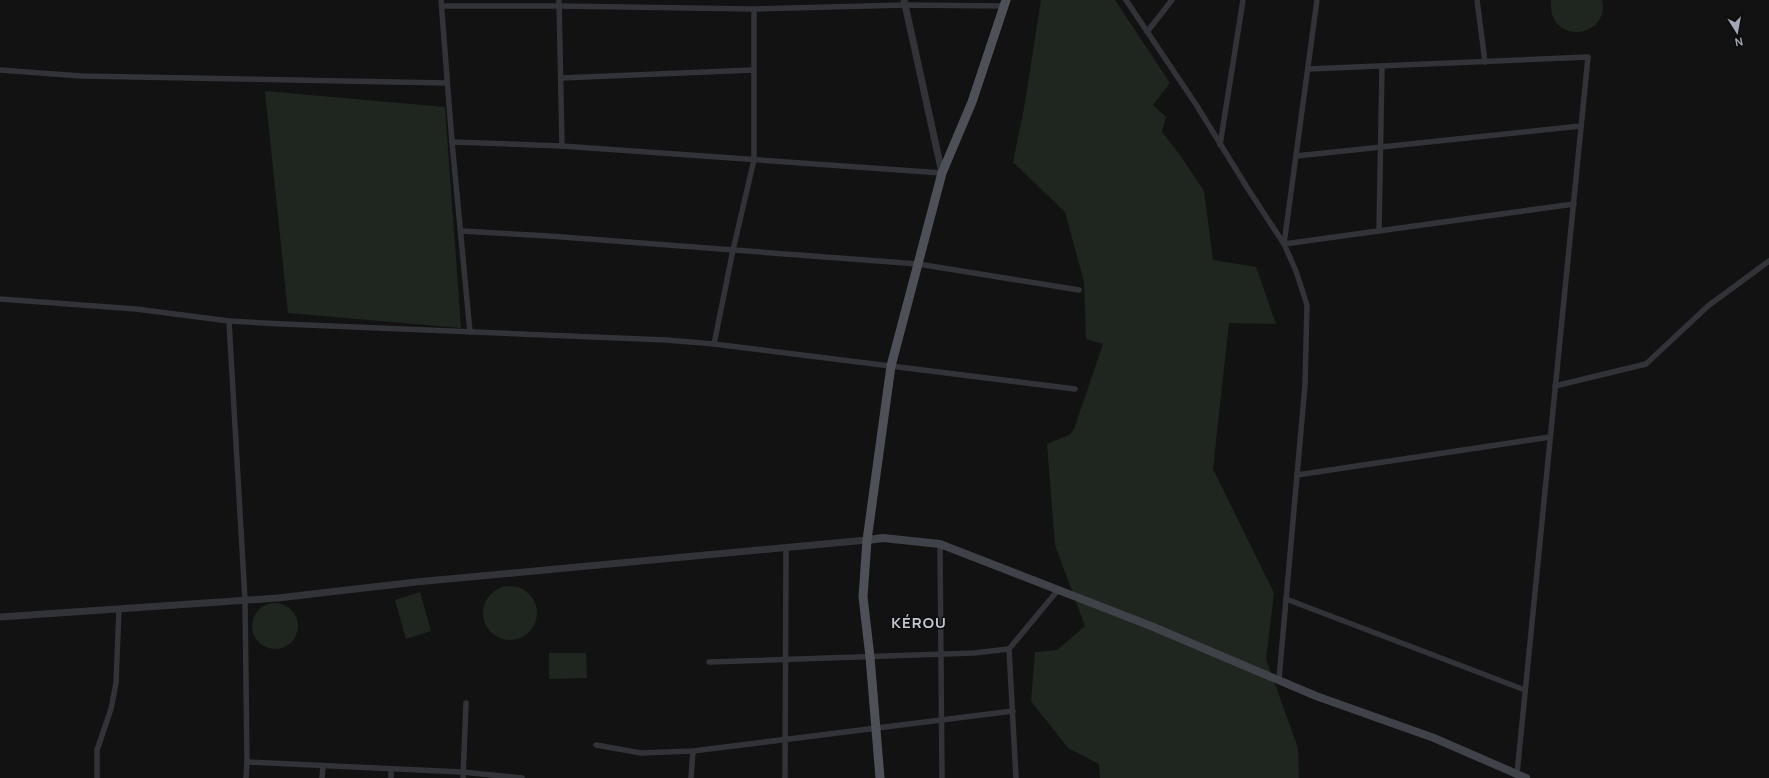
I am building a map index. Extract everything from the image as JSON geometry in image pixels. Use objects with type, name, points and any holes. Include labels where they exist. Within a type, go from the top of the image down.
[{"type":"main road","points":[[880,778],[870,657],[862,597],[867,540],[891,366],[942,173],[972,102],[1005,3]]},
{"type":"main road","points":[[867,540],[883,538],[940,544],[1151,626],[1316,696],[1434,738],[1526,778]]},
{"type":"street","points":[[1126,0],[1284,244],[1296,271],[1307,305],[1304,385],[1279,680]]},
{"type":"street","points":[[1147,32],[1172,0]]},
{"type":"street","points":[[1220,144],[1243,0]]},
{"type":"street","points":[[1284,244],[1317,0]]},
{"type":"street","points":[[1477,0],[1485,62]]},
{"type":"street","points":[[470,332],[452,142],[442,3],[559,3],[754,9],[905,2],[1005,3]]},
{"type":"street","points":[[452,142],[562,146],[942,173],[905,2]]},
{"type":"street","points":[[559,3],[562,146]]},
{"type":"street","points":[[714,344],[732,250],[754,160],[754,9]]},
{"type":"street","points":[[1308,69],[1588,57],[1517,774]]},
{"type":"street","points":[[1379,231],[1382,66]]},
{"type":"street","points":[[0,70],[81,76],[447,83]]},
{"type":"street","points":[[561,78],[754,70]]},
{"type":"street","points":[[1296,156],[1581,126]]},
{"type":"street","points":[[1284,244],[1574,204]]},
{"type":"street","points":[[461,231],[918,264],[1079,290]]},
{"type":"street","points":[[1555,386],[1646,364],[1708,306],[1769,261]]},
{"type":"street","points":[[0,299],[136,309],[229,321],[291,325],[658,340],[714,344],[1075,390]]},
{"type":"street","points":[[229,321],[245,600],[246,778]]},
{"type":"street","points":[[1297,475],[1550,438]]},
{"type":"street","points":[[0,617],[278,598],[423,582],[786,549],[867,540]]},
{"type":"street","points":[[940,544],[942,778]]},
{"type":"street","points":[[785,778],[786,549]]},
{"type":"street","points":[[709,662],[974,654],[1009,649],[1058,590]]},
{"type":"street","points":[[1286,599],[1525,690]]},
{"type":"street","points":[[97,778],[97,750],[111,709],[116,682],[119,610]]},
{"type":"street","points":[[1009,649],[1016,778]]},
{"type":"street","points":[[462,775],[466,703]]},
{"type":"street","points":[[596,745],[641,753],[693,751],[1013,711]]},
{"type":"street","points":[[691,778],[693,751]]},
{"type":"street","points":[[247,762],[522,778]]},
{"type":"street","points":[[322,766],[322,778]]},
{"type":"street","points":[[391,778],[392,770]]},
{"type":"shaded area","points":[[1041,0],[1115,0],[1170,83],[1153,105],[1166,117],[1162,132],[1180,155],[1204,191],[1213,260],[1256,267],[1276,324],[1229,323],[1213,469],[1274,593],[1266,659],[1298,748],[1299,778],[1100,778],[1099,764],[1068,748],[1031,701],[1035,652],[1057,650],[1085,626],[1055,545],[1047,444],[1069,435],[1074,429],[1103,344],[1086,339],[1084,282],[1065,212],[1013,162],[1024,108]]},
{"type":"shaded area","points":[[1551,0],[1602,0],[1602,13],[1597,23],[1589,29],[1578,32],[1568,31],[1559,25],[1552,15]]},
{"type":"shaded area","points":[[265,91],[445,107],[461,328],[288,313]]},
{"type":"shaded area","points":[[505,586],[515,586],[525,590],[533,598],[537,608],[537,618],[533,628],[525,636],[515,640],[505,640],[495,636],[487,628],[483,618],[483,608],[487,598],[495,590]]},
{"type":"shaded area","points":[[420,592],[431,631],[406,639],[395,600]]},
{"type":"shaded area","points":[[270,603],[280,603],[292,609],[297,617],[297,635],[292,643],[284,648],[270,649],[262,646],[255,639],[252,631],[252,621],[255,613],[262,606]]},
{"type":"shaded area","points":[[549,653],[586,653],[587,678],[549,679]]},
{"type":"district","name":"KÉROU","points":[[919,622]]}]
